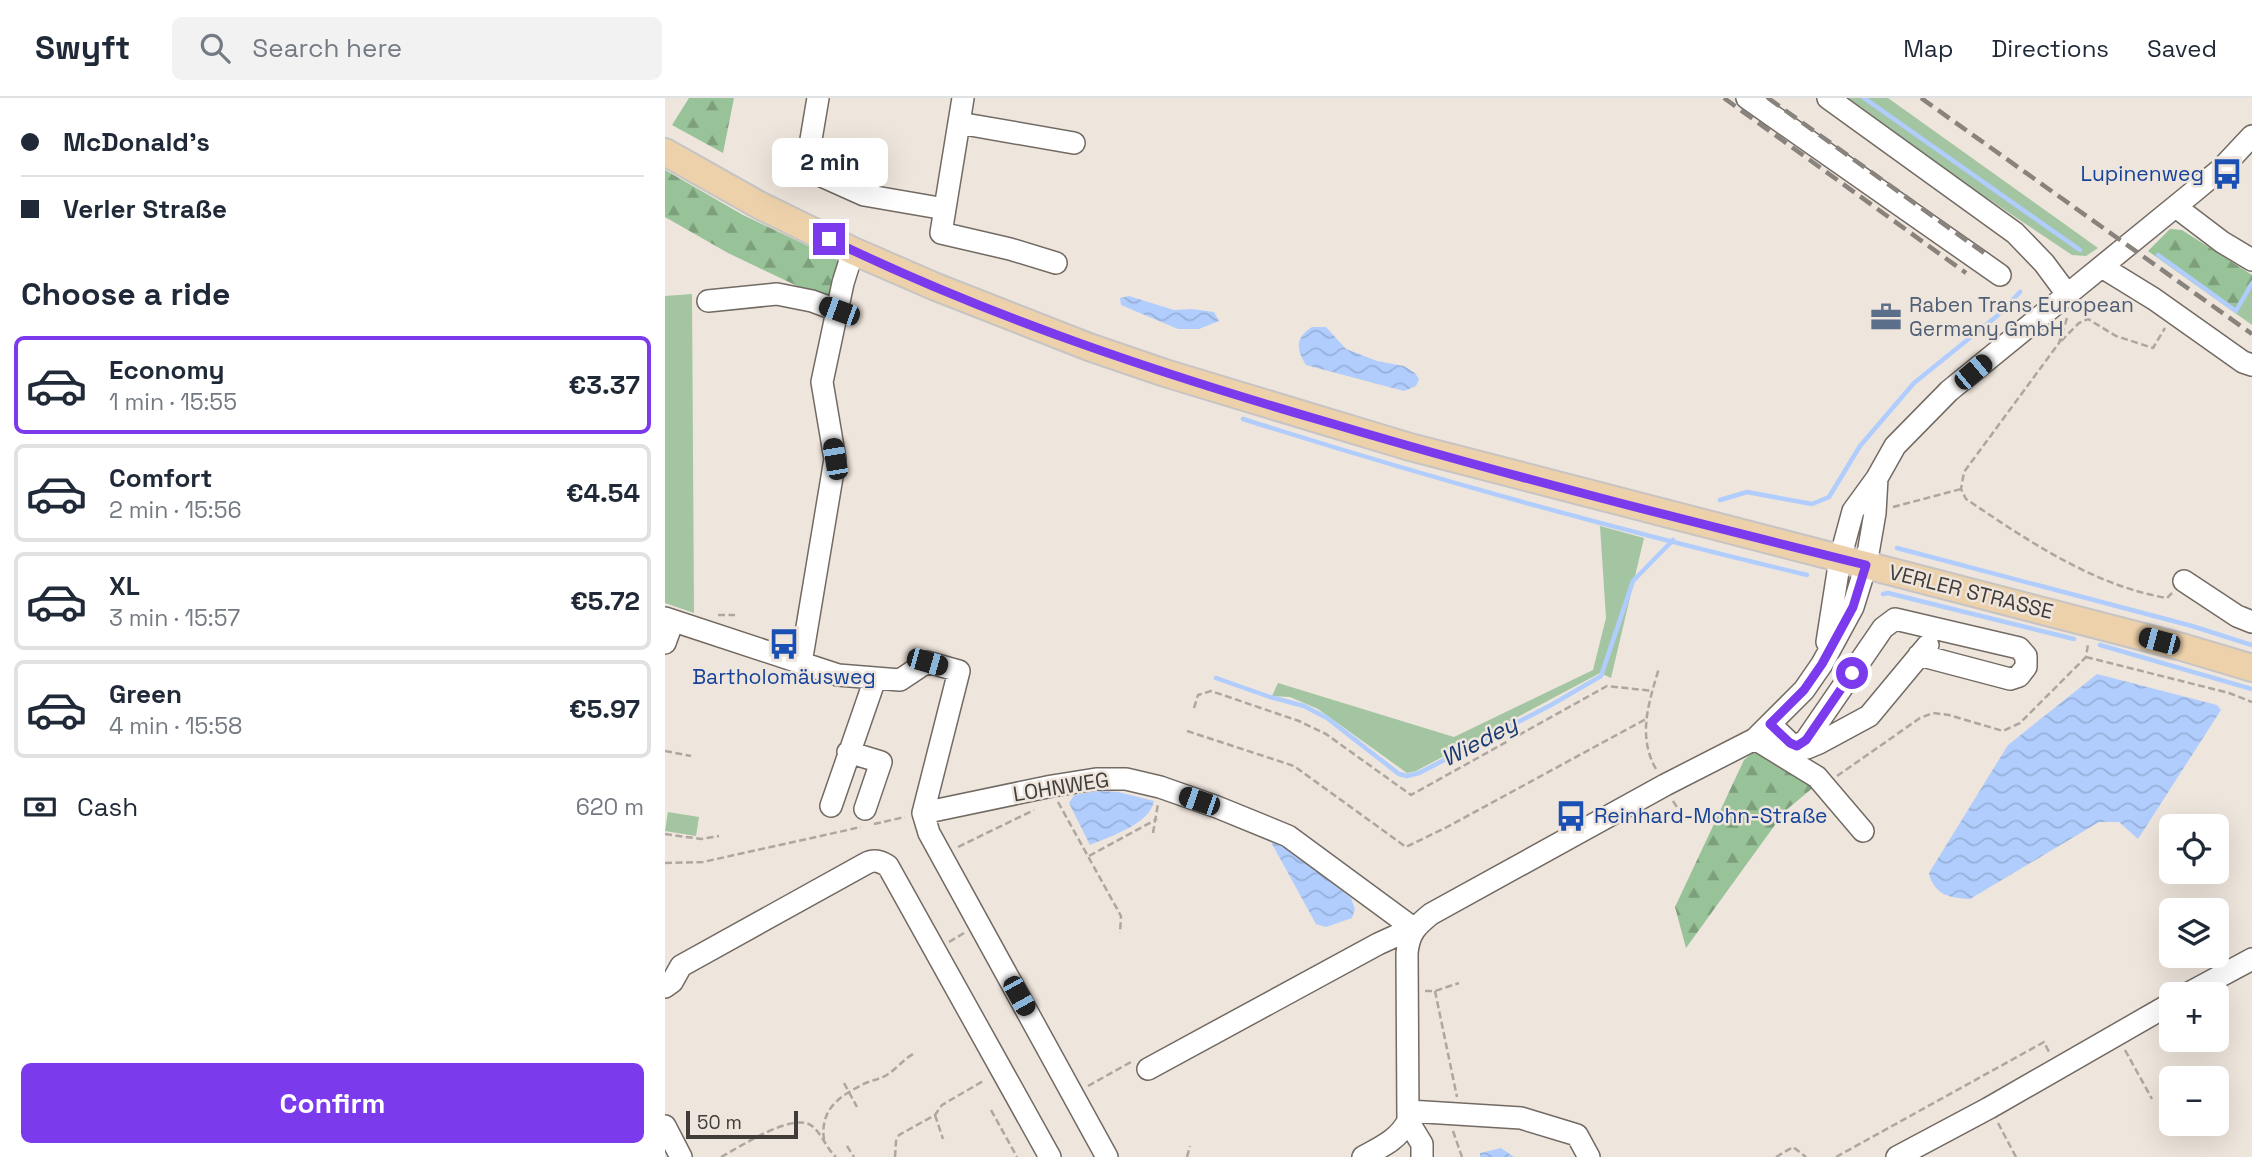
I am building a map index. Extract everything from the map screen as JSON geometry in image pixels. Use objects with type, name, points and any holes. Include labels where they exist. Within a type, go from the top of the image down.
[{"type":"main road","name":"VERLER STRASSE","points":[[665,152],[759,205],[853,251],[936,287],[1089,347],[1228,393],[1424,450],[2252,668]]},
{"type":"street","points":[[818,98],[806,169],[864,195],[945,209]]},
{"type":"street","points":[[963,98],[941,233],[1056,263]]},
{"type":"street","points":[[1747,98],[2000,275]]},
{"type":"street","points":[[1828,98],[2015,233],[2044,263],[2067,294]]},
{"type":"street","points":[[958,123],[1074,143]]},
{"type":"street","points":[[1148,1069],[1385,940],[1413,928],[1431,914],[1670,794],[1755,739],[1804,690],[1822,664],[1853,607],[1853,562],[1875,513],[1877,478],[1895,446],[1949,391],[2176,207],[2221,169],[2252,136]]},
{"type":"street","points":[[2176,207],[2222,242],[2252,260]]},
{"type":"street","points":[[801,663],[835,459],[822,382],[843,283],[853,251]]},
{"type":"street","points":[[2102,267],[2175,313],[2243,362],[2252,365]]},
{"type":"street","points":[[708,301],[777,294],[812,301],[839,311]]},
{"type":"street","points":[[2185,581],[2252,622]]},
{"type":"street","points":[[665,643],[669,619],[838,675],[900,680],[927,662],[959,671],[923,813],[929,833],[1107,1157]]},
{"type":"street","points":[[1797,746],[1806,740],[1883,628],[1895,620],[2019,648],[2026,656],[2026,667],[2019,676],[2010,678],[1919,655]]},
{"type":"street","points":[[1770,724],[1797,746],[1807,748],[1819,743],[1869,716],[1927,646],[1948,632]]},
{"type":"street","points":[[831,806],[874,679]]},
{"type":"street","points":[[1755,739],[1817,777],[1863,831]]},
{"type":"street","points":[[848,752],[881,762],[865,809]]},
{"type":"street","name":"LOHNWEG","points":[[923,813],[1054,792],[1096,779],[1126,779],[1160,787],[1256,821],[1288,836],[1413,928]]},
{"type":"street","points":[[667,982],[681,966],[872,860],[880,861],[888,866],[1050,1157]]},
{"type":"street","points":[[1363,1157],[1402,1133],[1408,1116],[1407,953],[1413,928]]},
{"type":"street","points":[[2209,982],[2252,959]]},
{"type":"street","points":[[1900,1156],[2159,1010]]},
{"type":"street","points":[[1408,1116],[1456,1121],[1521,1118],[1577,1135],[1589,1157]]},
{"type":"street","points":[[1408,1116],[1422,1144],[1422,1157]]},
{"type":"street","points":[[665,1126],[681,1157]]},
{"type":"path","points":[[2059,343],[2069,314],[2067,294]]},
{"type":"path","points":[[2175,313],[2153,348],[2116,336],[2088,319],[2079,323],[2059,343],[1964,472],[1961,489],[1966,499],[2041,550],[2138,593],[2167,598],[2185,581]]},
{"type":"path","points":[[1887,509],[1961,489]]},
{"type":"path","points":[[1824,785],[1920,718],[1933,712],[2003,731],[2020,723],[2086,657],[2091,624]]},
{"type":"path","points":[[2086,657],[2229,693],[2252,702]]},
{"type":"path","points":[[1660,668],[1646,719],[1646,741],[1652,762],[1684,818]]},
{"type":"path","points":[[1194,708],[1198,695],[1210,691],[1299,721],[1326,734],[1411,795],[1607,685],[1653,691]]},
{"type":"path","points":[[1187,731],[1294,766],[1406,847],[1646,719]]},
{"type":"path","points":[[665,757],[667,752],[691,756]]},
{"type":"path","points":[[1153,833],[1160,787]]},
{"type":"path","points":[[941,856],[1054,792],[1121,916],[1120,933]]},
{"type":"path","points":[[665,863],[703,862],[923,813]]},
{"type":"path","points":[[1089,856],[1157,819]]},
{"type":"path","points":[[665,834],[701,839],[719,836]]},
{"type":"path","points":[[935,950],[979,924]]},
{"type":"path","points":[[1407,991],[1435,990],[1459,983]]},
{"type":"path","points":[[1435,990],[1462,1157]]},
{"type":"path","points":[[2116,1033],[2152,1099]]},
{"type":"path","points":[[1836,1157],[2044,1042],[2051,1056]]},
{"type":"path","points":[[824,1143],[823,1119],[828,1110],[859,1086],[888,1074],[903,1059],[915,1053]]},
{"type":"path","points":[[895,1157],[899,1135],[935,1115],[942,1105],[1002,1071]]},
{"type":"path","points":[[844,1083],[857,1107]]},
{"type":"path","points":[[1989,1108],[2016,1157]]},
{"type":"path","points":[[991,1110],[1017,1157]]},
{"type":"path","points":[[935,1115],[943,1139]]},
{"type":"path","points":[[721,1157],[793,1121],[804,1121],[811,1125],[836,1157]]},
{"type":"path","points":[[847,1146],[854,1157]]},
{"type":"path","points":[[1187,1157],[1190,1146]]},
{"type":"path","points":[[1776,1157],[1793,1147],[1805,1157]]},
{"type":"green space","points":[[689,98],[734,98],[723,153],[672,125]]},
{"type":"green space","points":[[1848,98],[1888,98],[2098,248],[2086,256],[2072,255],[1972,188]]},
{"type":"green space","points":[[665,170],[743,215],[842,262],[833,303],[728,253],[665,217]]},
{"type":"green space","points":[[2170,229],[2182,230],[2252,275],[2252,289],[2238,315],[2148,251]]},
{"type":"green space","points":[[2252,289],[2252,325],[2238,315]]},
{"type":"green space","points":[[692,294],[694,613],[665,603],[665,296]]},
{"type":"green space","points":[[1600,526],[1644,538],[1611,678],[1600,673],[1416,771],[1407,773],[1318,709],[1290,697],[1272,696],[1278,683],[1454,737],[1593,670],[1606,618]]},
{"type":"green space","points":[[1769,740],[1827,776],[1785,811],[1686,948],[1675,907],[1744,760]]},
{"type":"green space","points":[[668,812],[699,817],[696,836],[665,831]]},
{"type":"water","points":[[1129,296],[1174,310],[1214,312],[1219,321],[1199,329],[1178,329],[1121,305],[1120,298]]},
{"type":"water","points":[[1312,327],[1326,327],[1346,349],[1377,361],[1404,366],[1419,379],[1416,386],[1404,391],[1306,365],[1300,354],[1299,344],[1302,335]]},
{"type":"water","points":[[2097,674],[2217,705],[2221,710],[2138,839],[2119,822],[2099,822],[1970,899],[1956,898],[1939,891],[1929,873],[2008,745]]},
{"type":"water","points":[[1099,791],[1118,792],[1154,801],[1145,817],[1137,823],[1090,845],[1069,803],[1074,795]]},
{"type":"water","points":[[1273,840],[1287,847],[1351,898],[1355,909],[1352,918],[1326,927],[1316,924],[1271,842]]},
{"type":"water","points":[[1501,1148],[1514,1157],[1480,1157],[1480,1153]]},
{"type":"waterway","points":[[1864,98],[2080,250]]},
{"type":"waterway","name":"Wiedey","points":[[2158,255],[2236,311],[2252,283]]},
{"type":"waterway","name":"Wiedey","points":[[1720,500],[1747,492],[1812,504],[1829,497],[1860,446],[1914,383],[1997,316],[2020,292]]},
{"type":"waterway","points":[[1243,419],[1524,502],[1807,575]]},
{"type":"waterway","name":"Wiedey","points":[[1216,678],[1304,706],[1327,718],[1399,774],[1407,776],[1419,773],[1601,676],[1633,581],[1673,540]]},
{"type":"waterway","points":[[1897,548],[2192,626],[2252,645]]},
{"type":"waterway","points":[[1883,594],[1888,593],[2074,639]]},
{"type":"waterway","points":[[2100,645],[2252,689]]},
{"type":"railway","points":[[1724,98],[1966,273]]},
{"type":"railway","points":[[1768,98],[1984,253]]},
{"type":"railway","points":[[1921,98],[2252,334]]},
{"type":"place","name":"Lupinenweg","points":[[2227,174]]},
{"type":"place","name":"Raben Trans European Germany GmbH","points":[[1886,317]]},
{"type":"place","name":"Bartholomäusweg","points":[[784,644]]},
{"type":"place","name":"Reinhard-Mohn-Straße","points":[[1571,816]]},
{"type":"route","points":[[829,239],[936,287],[1089,347],[1240,397],[1411,447],[1866,565],[1853,607],[1822,664],[1804,690],[1770,724],[1797,746],[1806,740],[1852,673]]}]
